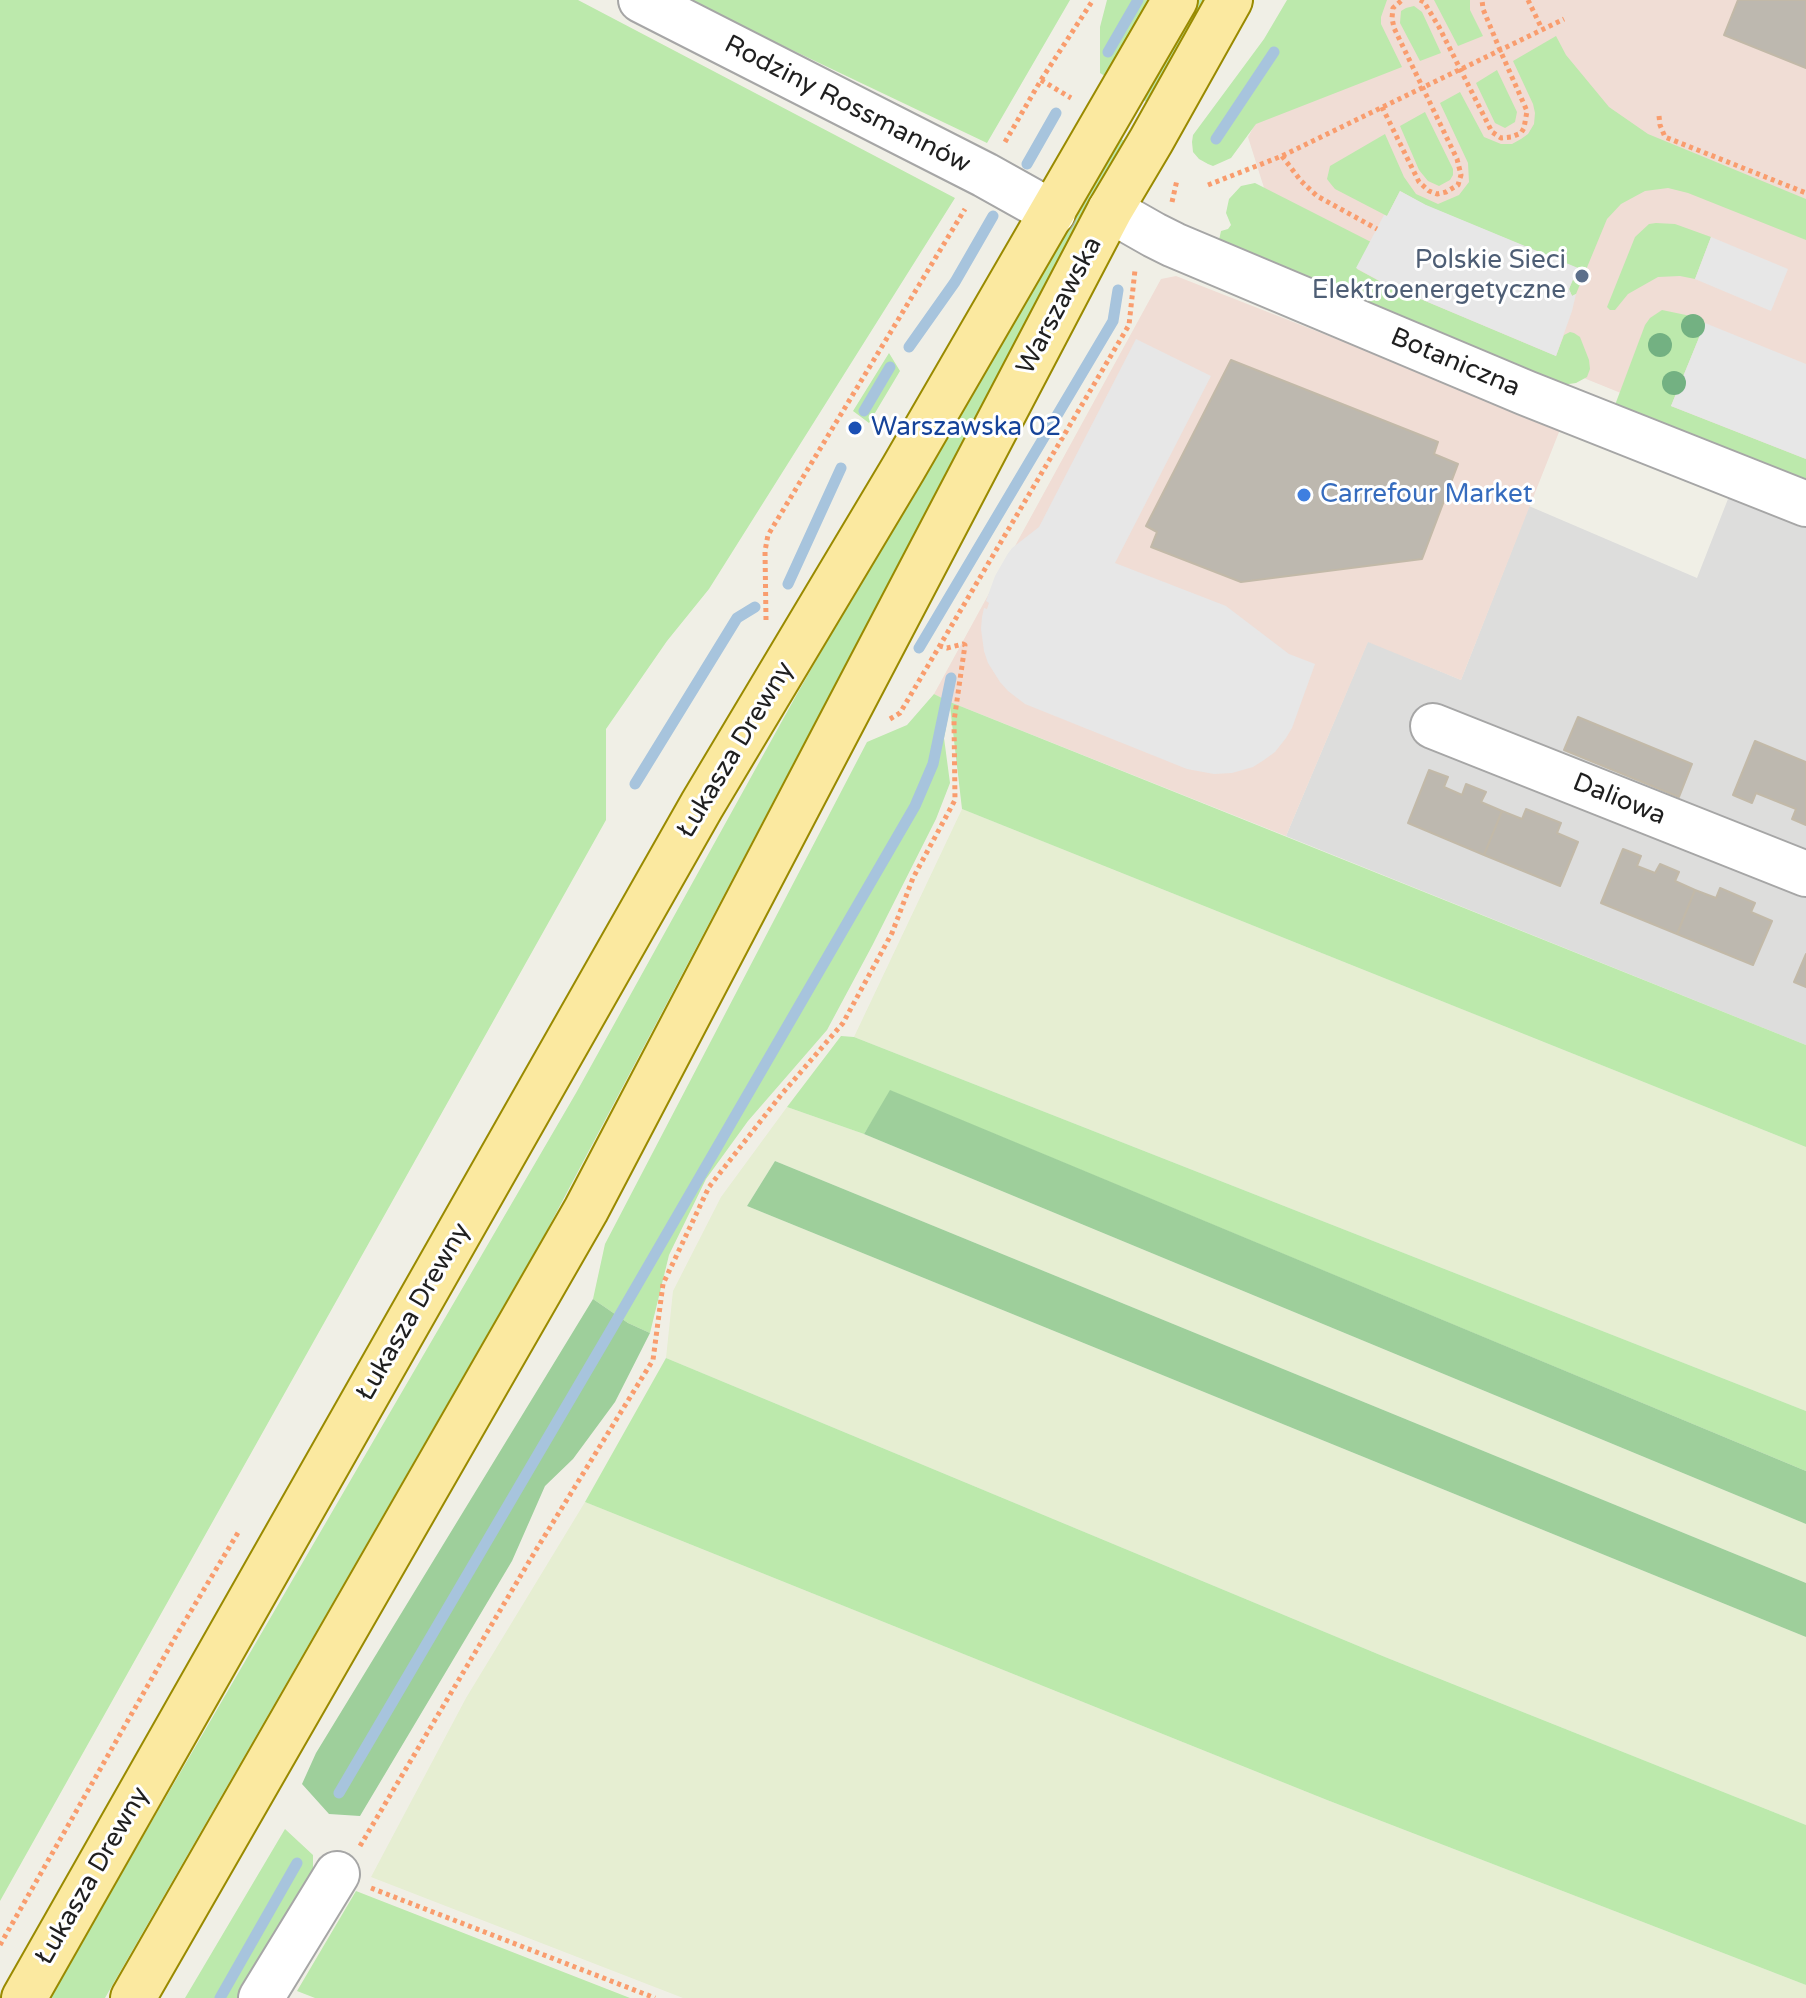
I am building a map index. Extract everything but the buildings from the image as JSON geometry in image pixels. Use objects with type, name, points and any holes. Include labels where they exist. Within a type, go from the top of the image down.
[{"type":"main road","name":"Warszawska","points":[[786,630],[897,479],[1175,0]]},
{"type":"main road","name":"Warszawska","points":[[133,1998],[586,1210],[1110,210],[1230,0]]},
{"type":"main road","name":"Łukasza Drewny","points":[[24,1998],[687,832],[786,630]]},
{"type":"street","name":"Rodziny Rossmannów","points":[[641,0],[985,175],[1053,213]]},
{"type":"street","name":"Botaniczna","points":[[1110,210],[1154,235],[1526,393],[1806,504]]},
{"type":"street","name":"Daliowa","points":[[1433,726],[1806,874]]},
{"type":"street","points":[[261,1998],[337,1874]]},
{"type":"path","points":[[786,630],[765,551],[768,535],[1041,80],[1093,0]]},
{"type":"path","points":[[1382,107],[1419,182],[1437,194],[1458,185],[1460,167],[1394,28],[1393,8],[1402,0]]},
{"type":"path","points":[[1420,0],[1435,20],[1492,132],[1501,138],[1511,137],[1521,133],[1527,121],[1527,111],[1483,9],[1482,0]]},
{"type":"path","points":[[1528,0],[1542,29]]},
{"type":"path","points":[[1208,185],[1282,156],[1564,19]]},
{"type":"path","points":[[1041,80],[1071,98],[1077,89]]},
{"type":"path","points":[[1659,116],[1665,137],[1806,193]]},
{"type":"path","points":[[1282,156],[1317,196],[1377,229]]},
{"type":"path","points":[[887,721],[900,713],[1129,325],[1135,270],[1172,201],[1177,178]]},
{"type":"path","points":[[655,1998],[337,1874],[354,1855],[653,1360],[663,1284],[709,1187],[781,1095],[843,1023],[892,933],[913,878],[955,800],[954,721],[965,645],[940,646]]},
{"type":"shaded area","name":"Polskie Sieci Elektroenergetyczne","points":[[1325,0],[1806,0],[1806,468],[1438,319],[1276,226],[1248,137]]},
{"type":"shaded area","points":[[1400,191],[1426,205],[1578,268],[1569,289],[1572,296],[1576,294],[1572,311],[1556,356],[1385,284],[1356,268]]},
{"type":"shaded area","points":[[1711,237],[1788,269],[1771,311],[1695,279]]},
{"type":"shaded area","points":[[1176,276],[1561,427],[1461,680],[1368,642],[1286,836],[934,694],[1161,279]]},
{"type":"shaded area","points":[[1705,323],[1806,364],[1806,459],[1671,406]]},
{"type":"shaded area","points":[[1136,339],[1211,376],[1115,563],[1226,606],[1289,654],[1315,664],[1286,738],[1264,760],[1232,773],[1214,774],[1187,769],[1025,704],[1000,682],[984,651],[982,617],[989,603],[986,601],[995,576],[1012,548],[1039,527]]},
{"type":"shaded area","points":[[1737,476],[1806,484],[1806,1045],[1286,836],[1368,641],[1461,680],[1529,506],[1697,578]]},
{"type":"green space","points":[[0,0],[578,0],[955,198],[709,589],[667,641],[606,729],[606,820],[0,1901]]},
{"type":"green space","points":[[687,0],[1070,0],[987,143]]},
{"type":"green space","points":[[1107,0],[1153,0],[1108,78],[1100,73],[1100,27]]},
{"type":"green space","points":[[1197,0],[1210,0],[1150,104],[1140,98]]},
{"type":"green space","points":[[1287,0],[1387,0],[1381,24],[1402,67],[1256,124],[1231,158],[1213,166],[1208,164],[1193,152],[1193,135],[1264,39]]},
{"type":"green space","points":[[1434,0],[1470,0],[1470,10],[1483,36],[1458,46]]},
{"type":"green space","points":[[1414,6],[1422,12],[1441,53],[1420,61],[1400,23],[1401,11]]},
{"type":"green space","points":[[1556,36],[1566,55],[1609,107],[1648,134],[1806,199],[1806,240],[1688,193],[1668,188],[1645,191],[1621,204],[1607,219],[1576,294],[1572,296],[1569,289],[1577,268],[1425,205],[1400,191],[1387,216],[1335,189],[1327,179],[1330,166],[1385,134],[1404,177],[1416,194],[1438,204],[1459,195],[1469,182],[1468,163],[1440,103],[1460,92],[1484,137],[1501,144],[1512,144],[1521,139],[1534,124],[1535,113],[1513,61]]},
{"type":"green space","points":[[1497,70],[1517,112],[1515,122],[1505,128],[1495,123],[1476,83]]},
{"type":"green space","points":[[1425,112],[1453,169],[1450,180],[1439,186],[1428,181],[1419,170],[1400,126]]},
{"type":"green space","points":[[1117,136],[1126,142],[1013,347],[545,1234],[105,1998],[49,1998],[576,1093],[797,694]]},
{"type":"green space","points":[[1255,183],[1371,242],[1357,269],[1385,284],[1556,356],[1564,335],[1574,333],[1580,337],[1589,360],[1587,377],[1562,385],[1219,240],[1221,231],[1231,225],[1226,213],[1229,199],[1241,186]]},
{"type":"green space","points":[[1649,224],[1675,224],[1711,237],[1695,279],[1658,277],[1628,294],[1615,310],[1610,310],[1607,307],[1635,237]]},
{"type":"green space","points":[[1662,310],[1705,323],[1671,406],[1806,459],[1806,484],[1615,405],[1645,325]]},
{"type":"green space","points":[[889,353],[900,371],[869,423],[853,411]]},
{"type":"green space","points":[[934,694],[1806,1045],[1806,1147],[962,809],[950,706],[944,738],[950,783],[936,819],[872,946],[827,1030],[748,1121],[706,1179],[669,1255],[650,1333],[628,1323],[593,1299],[605,1244],[867,742],[907,725]]},
{"type":"green space","points":[[962,809],[1806,1147],[1806,1411],[854,1037]]},
{"type":"green space","points":[[841,1036],[854,1037],[1806,1411],[1806,1471],[891,1091],[864,1134],[787,1107]]},
{"type":"green space","points":[[890,1090],[1806,1471],[1806,1524],[864,1134]]},
{"type":"green space","points":[[787,1107],[864,1134],[1806,1524],[1806,1583],[775,1161],[747,1206],[1806,1637],[1806,1825],[1385,1657],[666,1358],[673,1291],[721,1197]]},
{"type":"green space","points":[[775,1161],[1806,1583],[1806,1637],[747,1206]]},
{"type":"green space","points":[[593,1299],[628,1323],[650,1333],[615,1402],[573,1459],[545,1486],[512,1561],[360,1816],[329,1814],[302,1784],[316,1753]]},
{"type":"green space","points":[[666,1358],[1385,1657],[1806,1825],[1806,1985],[1327,1800],[585,1502]]},
{"type":"green space","points":[[585,1502],[1327,1800],[1806,1985],[1806,1998],[683,1998],[371,1877],[466,1698]]},
{"type":"green space","points":[[285,1829],[313,1855],[313,1886],[243,1998],[185,1998]]},
{"type":"green space","points":[[356,1891],[630,1998],[315,1998],[297,1991]]},
{"type":"waterway","points":[[1108,52],[1138,0]]},
{"type":"waterway","points":[[1216,139],[1274,52]]},
{"type":"waterway","points":[[1027,164],[1056,113]]},
{"type":"waterway","points":[[909,347],[955,282],[993,216]]},
{"type":"waterway","points":[[919,648],[1113,321],[1118,290]]},
{"type":"waterway","points":[[864,411],[890,367]]},
{"type":"waterway","points":[[788,584],[841,468]]},
{"type":"waterway","points":[[635,784],[737,618],[755,607]]},
{"type":"waterway","points":[[339,1793],[915,806],[933,764],[951,678]]},
{"type":"waterway","points":[[220,1998],[297,1863]]},
{"type":"place","name":"Polskie Sieci Elektroenergetyczne","points":[[1582,276]]},
{"type":"place","name":"Warszawska 02","points":[[855,428]]},
{"type":"place","name":"Carrefour Market","points":[[1304,495]]}]
